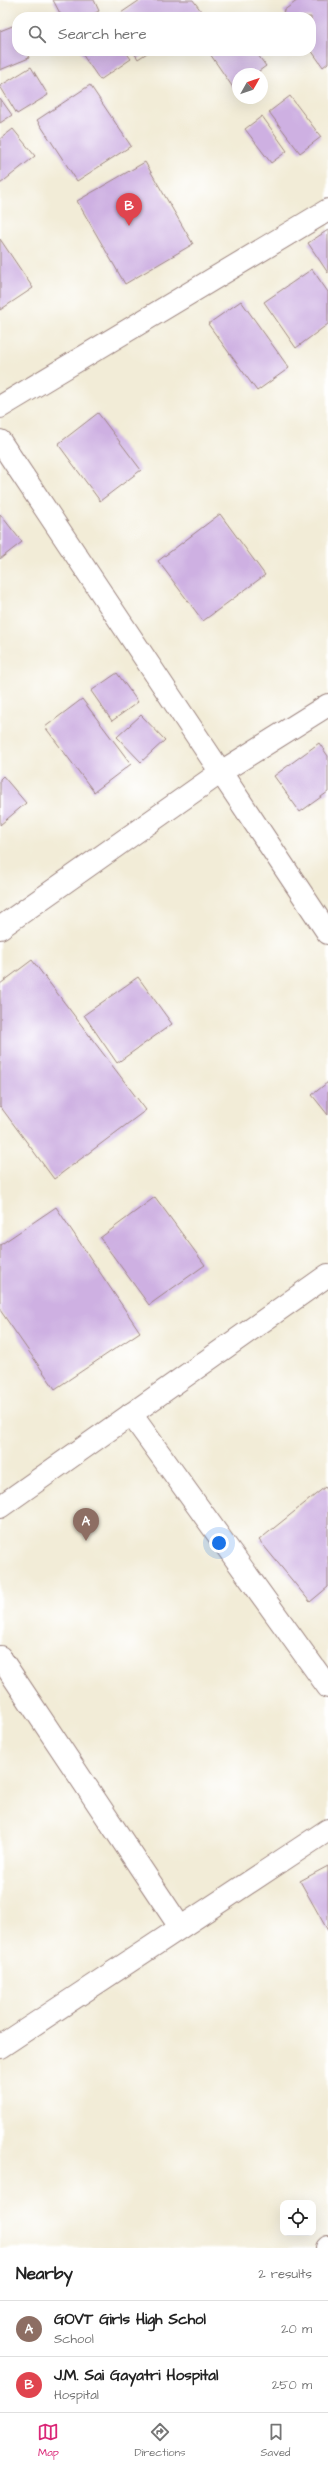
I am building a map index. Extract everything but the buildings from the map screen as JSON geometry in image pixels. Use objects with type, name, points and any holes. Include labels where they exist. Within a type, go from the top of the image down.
[{"type":"street","points":[[0,407],[328,210]]},
{"type":"street","points":[[1,444],[328,933]]},
{"type":"street","points":[[0,928],[221,772],[328,705]]},
{"type":"street","points":[[0,1507],[328,1274]]},
{"type":"street","points":[[131,1414],[328,1687]]},
{"type":"street","points":[[0,1657],[180,1928]]},
{"type":"street","points":[[0,2047],[328,1830]]},
{"type":"place","name":"J.M. Sai Gayatri Hospital","points":[[129,226]]},
{"type":"place","name":"GOVT Girls High Schol","points":[[86,1541]]}]
